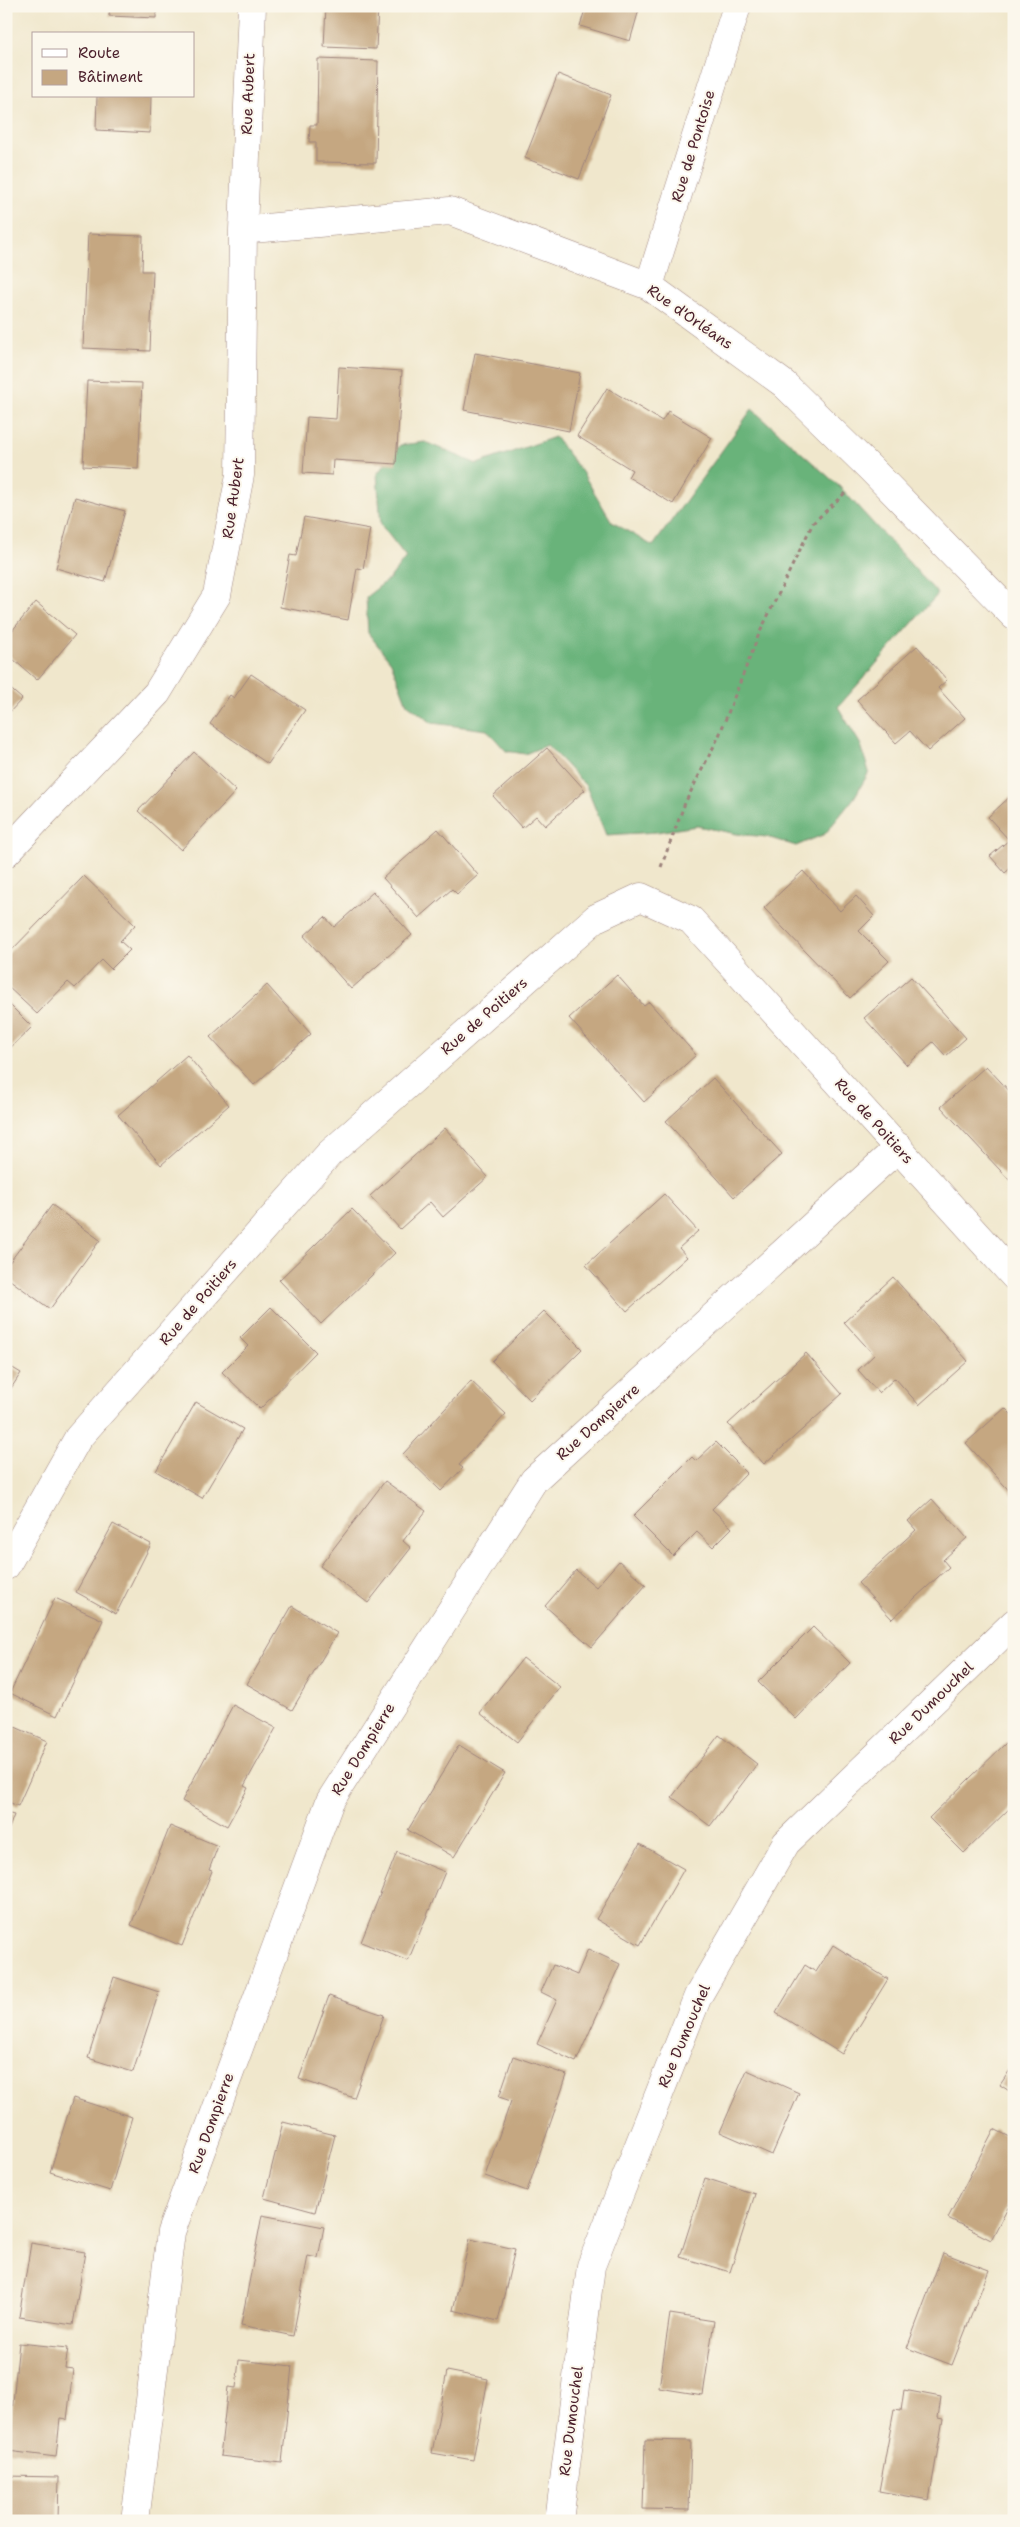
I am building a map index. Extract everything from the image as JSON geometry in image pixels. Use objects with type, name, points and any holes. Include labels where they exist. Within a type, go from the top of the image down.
[{"type":"street","name":"Rue Aubert","points":[[6,853],[157,693],[216,595],[240,475],[243,230],[252,6]]},
{"type":"street","name":"Rue de Pontoise","points":[[649,286],[736,6]]},
{"type":"street","name":"Rue d'Orléans","points":[[243,230],[450,211],[649,286],[784,384],[871,469],[1014,616]]},
{"type":"street","name":"Rue de Poitiers","points":[[6,1566],[78,1438],[329,1154],[596,918],[641,897],[692,920],[1014,1276]]},
{"type":"street","name":"Rue Dompierre","points":[[135,2521],[172,2232],[330,1801],[534,1480],[899,1147]]},
{"type":"street","name":"Rue Dumouchel","points":[[559,2521],[591,2266],[698,1996],[786,1843],[1014,1623]]},
{"type":"path","points":[[649,900],[685,802],[719,736],[759,634],[813,523],[871,469]]},
{"type":"green space","points":[[752,409],[839,486],[938,594],[838,707],[861,745],[869,772],[854,798],[825,834],[796,846],[767,837],[737,834],[697,826],[657,832],[606,835],[586,786],[547,745],[525,754],[506,751],[487,730],[432,723],[407,704],[391,662],[368,633],[366,597],[390,578],[406,557],[381,525],[377,474],[400,445],[425,442],[477,464],[555,437],[582,472],[612,522],[653,546]]},
{"type":"building","points":[[110,6],[156,6],[156,18],[109,16]]},
{"type":"building","points":[[326,6],[378,6],[376,49],[324,47]]},
{"type":"building","points":[[586,6],[640,6],[630,41],[580,26]]},
{"type":"building","points":[[318,59],[378,61],[376,163],[316,162],[316,142],[309,142],[310,125],[317,125]]},
{"type":"building","points":[[558,74],[611,95],[579,179],[525,158]]},
{"type":"building","points":[[97,98],[151,98],[150,133],[96,130]]},
{"type":"building","points":[[88,234],[143,236],[142,271],[153,271],[150,351],[83,348]]},
{"type":"building","points":[[475,353],[580,373],[569,431],[464,410]]},
{"type":"building","points":[[339,367],[402,371],[396,464],[333,460],[332,475],[303,473],[307,417],[336,419]]},
{"type":"building","points":[[87,381],[142,383],[138,469],[83,466]]},
{"type":"building","points":[[607,388],[662,421],[668,411],[712,438],[673,504],[628,477],[632,470],[577,436]]},
{"type":"building","points":[[75,497],[125,511],[105,582],[56,568]]},
{"type":"building","points":[[304,517],[370,529],[363,569],[357,568],[348,620],[280,607],[290,555],[296,556]]},
{"type":"building","points":[[36,602],[75,635],[37,680],[6,653],[6,638]]},
{"type":"building","points":[[917,646],[947,680],[938,688],[965,718],[928,751],[910,731],[896,743],[857,700]]},
{"type":"building","points":[[251,674],[305,710],[268,764],[210,724],[230,695],[234,698]]},
{"type":"building","points":[[6,685],[22,699],[6,716]]},
{"type":"building","points":[[547,748],[585,790],[545,826],[536,816],[522,828],[493,796]]},
{"type":"building","points":[[194,752],[236,791],[181,850],[138,811]]},
{"type":"building","points":[[1014,793],[1014,865],[1005,873],[990,856],[1009,840],[988,817]]},
{"type":"building","points":[[438,829],[478,875],[457,894],[452,889],[419,918],[383,878]]},
{"type":"building","points":[[803,871],[840,911],[856,896],[874,916],[859,931],[889,961],[850,998],[764,908]]},
{"type":"building","points":[[84,876],[135,925],[120,941],[130,950],[111,969],[102,960],[75,988],[68,982],[37,1014],[6,985],[6,956]]},
{"type":"building","points":[[373,892],[412,935],[351,989],[304,936],[325,917],[334,927]]},
{"type":"building","points":[[617,975],[644,1006],[649,1002],[696,1055],[644,1102],[569,1018]]},
{"type":"building","points":[[911,977],[966,1038],[946,1056],[933,1042],[907,1065],[864,1018]]},
{"type":"building","points":[[267,985],[311,1034],[254,1085],[210,1037]]},
{"type":"building","points":[[6,1001],[32,1027],[6,1052]]},
{"type":"building","points":[[187,1055],[229,1105],[161,1165],[118,1115]]},
{"type":"building","points":[[986,1066],[1014,1096],[1014,1185],[941,1107]]},
{"type":"building","points":[[713,1078],[782,1154],[734,1197],[666,1121]]},
{"type":"building","points":[[445,1128],[488,1177],[443,1217],[430,1202],[400,1229],[370,1196]]},
{"type":"building","points":[[664,1194],[698,1231],[679,1248],[687,1257],[627,1311],[586,1265]]},
{"type":"building","points":[[52,1205],[100,1240],[50,1309],[6,1277],[6,1267]]},
{"type":"building","points":[[352,1209],[395,1253],[321,1324],[279,1280]]},
{"type":"building","points":[[893,1277],[968,1361],[919,1405],[895,1378],[879,1393],[858,1370],[874,1355],[844,1322]]},
{"type":"building","points":[[271,1307],[316,1352],[260,1409],[222,1372],[248,1346],[240,1338]]},
{"type":"building","points":[[544,1311],[582,1349],[530,1400],[492,1361]]},
{"type":"building","points":[[806,1353],[842,1394],[764,1464],[728,1424]]},
{"type":"building","points":[[6,1364],[21,1373],[6,1396]]},
{"type":"building","points":[[471,1381],[506,1414],[459,1465],[463,1468],[441,1491],[403,1454]]},
{"type":"building","points":[[196,1402],[243,1429],[202,1498],[156,1471]]},
{"type":"building","points":[[1005,1408],[1014,1417],[1014,1496],[966,1443]]},
{"type":"building","points":[[716,1442],[747,1473],[712,1509],[732,1528],[713,1547],[697,1532],[673,1556],[633,1516],[692,1457],[696,1461]]},
{"type":"building","points":[[385,1481],[426,1511],[403,1541],[411,1548],[368,1603],[320,1566]]},
{"type":"building","points":[[932,1499],[967,1538],[943,1560],[949,1567],[892,1619],[858,1583],[916,1530],[908,1521]]},
{"type":"building","points":[[113,1524],[151,1544],[116,1614],[76,1592]]},
{"type":"building","points":[[619,1561],[646,1585],[592,1647],[545,1606],[576,1570],[596,1587]]},
{"type":"building","points":[[55,1598],[103,1620],[57,1716],[10,1693]]},
{"type":"building","points":[[292,1606],[337,1633],[292,1710],[247,1684]]},
{"type":"building","points":[[813,1627],[850,1663],[796,1719],[758,1682]]},
{"type":"building","points":[[523,1658],[560,1687],[517,1742],[480,1713]]},
{"type":"building","points":[[233,1705],[276,1728],[244,1786],[248,1788],[227,1826],[182,1801]]},
{"type":"building","points":[[6,1723],[47,1741],[18,1806],[6,1801]]},
{"type":"building","points":[[719,1735],[757,1764],[710,1826],[672,1797]]},
{"type":"building","points":[[1007,1742],[1014,1749],[1014,1804],[964,1853],[929,1818]]},
{"type":"building","points":[[459,1745],[505,1773],[454,1857],[408,1830]]},
{"type":"building","points":[[6,1813],[14,1815],[6,1836]]},
{"type":"building","points":[[170,1826],[218,1846],[209,1870],[212,1871],[182,1946],[131,1925]]},
{"type":"building","points":[[640,1844],[684,1869],[640,1945],[596,1919]]},
{"type":"building","points":[[397,1852],[445,1872],[408,1961],[361,1942]]},
{"type":"building","points":[[833,1945],[888,1979],[842,2054],[776,2013],[805,1965],[816,1972]]},
{"type":"building","points":[[588,1949],[620,1964],[576,2062],[537,2044],[557,2000],[541,1992],[553,1965],[577,1975]]},
{"type":"building","points":[[114,1977],[159,1992],[133,2072],[88,2058]]},
{"type":"building","points":[[329,1996],[384,2015],[354,2098],[299,2079]]},
{"type":"building","points":[[513,2056],[567,2075],[527,2191],[485,2176],[511,2101],[499,2097]]},
{"type":"building","points":[[1014,2064],[1014,2094],[1000,2085]]},
{"type":"building","points":[[747,2070],[799,2093],[772,2155],[720,2132]]},
{"type":"building","points":[[73,2098],[132,2117],[110,2191],[50,2172]]},
{"type":"building","points":[[283,2122],[335,2135],[315,2212],[264,2198]]},
{"type":"building","points":[[994,2129],[1014,2139],[1014,2195],[991,2240],[948,2218]]},
{"type":"building","points":[[705,2178],[755,2194],[730,2272],[680,2257]]},
{"type":"building","points":[[262,2215],[324,2227],[318,2258],[308,2256],[293,2336],[241,2325]]},
{"type":"building","points":[[470,2239],[515,2249],[498,2321],[453,2310]]},
{"type":"building","points":[[31,2243],[85,2252],[73,2325],[19,2317]]},
{"type":"building","points":[[943,2253],[989,2270],[952,2365],[907,2348]]},
{"type":"building","points":[[670,2314],[714,2321],[703,2395],[659,2388]]},
{"type":"building","points":[[19,2343],[68,2348],[65,2368],[73,2369],[67,2420],[60,2419],[56,2457],[8,2451]]},
{"type":"building","points":[[239,2360],[292,2366],[282,2463],[220,2456],[228,2387],[236,2388]]},
{"type":"building","points":[[447,2371],[488,2379],[473,2460],[432,2453]]},
{"type":"building","points":[[904,2390],[941,2397],[938,2418],[943,2419],[929,2500],[879,2491],[894,2410],[901,2411]]},
{"type":"building","points":[[645,2440],[691,2441],[689,2510],[643,2509]]},
{"type":"building","points":[[6,2476],[59,2477],[58,2521],[6,2521]]}]
